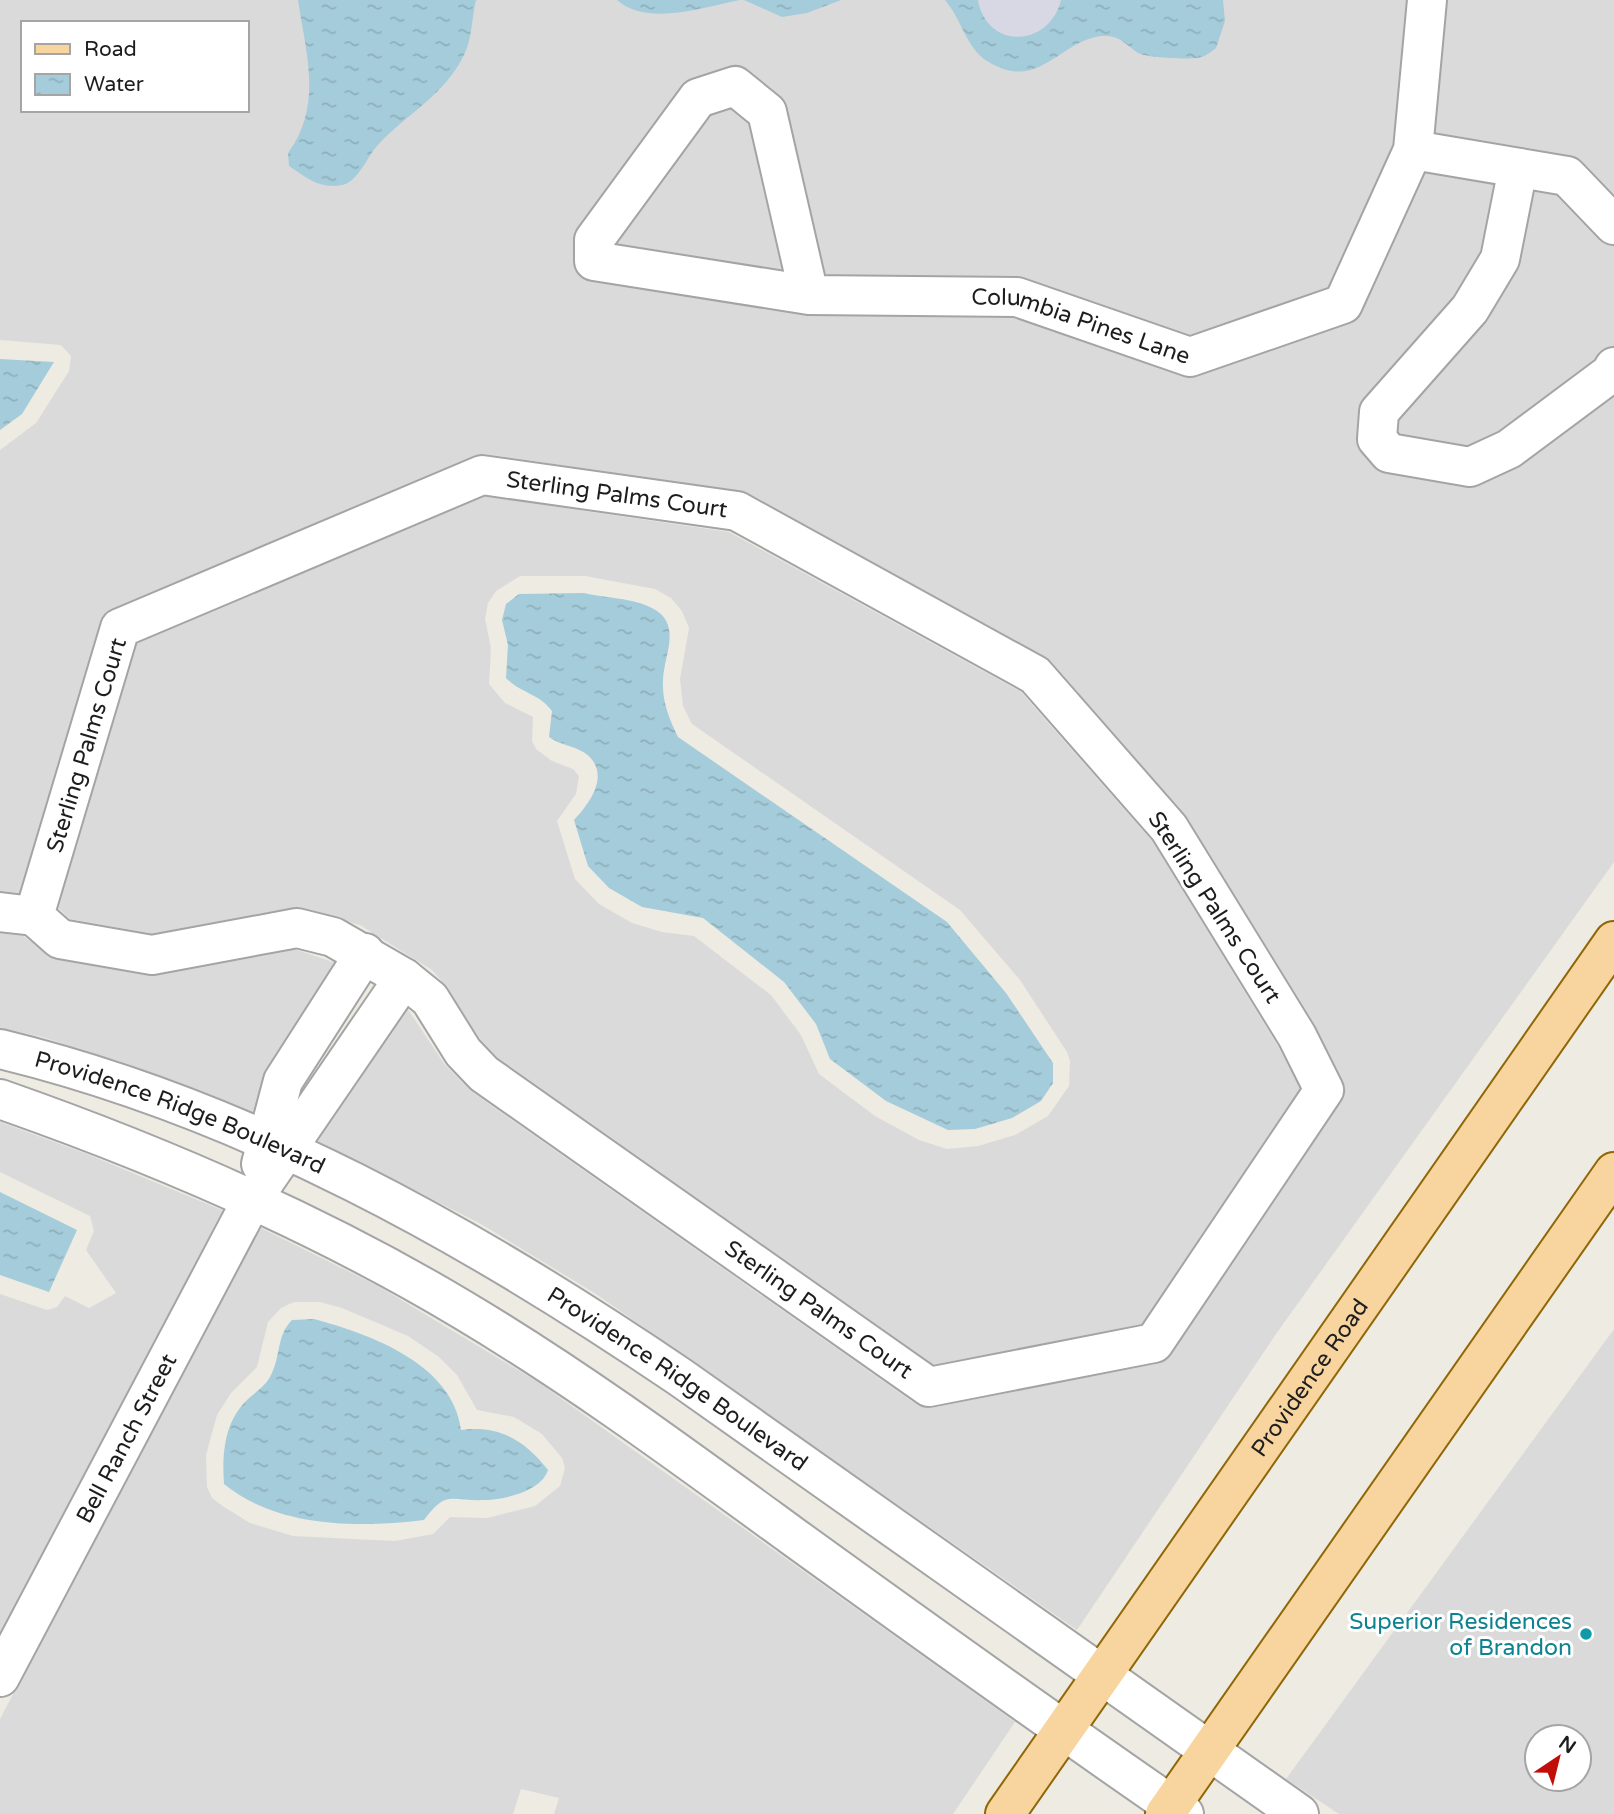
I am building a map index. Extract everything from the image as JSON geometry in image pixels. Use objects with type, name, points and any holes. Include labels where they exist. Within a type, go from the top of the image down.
[{"type":"main road","name":"Providence Road","points":[[1006,1814],[1614,941]]},
{"type":"main road","points":[[1174,1811],[1209,1750],[1614,1171]]},
{"type":"street","name":"Columbia Pines Lane","points":[[809,295],[767,112],[735,86],[698,97],[594,240],[593,261],[809,295],[1017,297],[1189,357],[1343,304],[1413,150],[1427,0]]},
{"type":"street","points":[[1413,150],[1567,176],[1614,225]]},
{"type":"street","points":[[1518,168],[1500,258],[1470,309],[1379,412],[1377,439],[1389,453],[1470,467],[1509,449],[1611,373],[1614,367]]},
{"type":"street","name":"Sterling Palms Court","points":[[482,475],[737,511],[1035,675],[1169,828],[1297,1036],[1324,1090],[1154,1343],[929,1387],[484,1074],[463,1052],[429,999],[404,978],[365,953],[333,937],[297,928],[152,955],[60,939],[17,914],[120,628],[482,475]]},
{"type":"street","points":[[276,1145],[283,1081],[365,953]]},
{"type":"street","points":[[252,1200],[276,1145],[404,978]]},
{"type":"street","name":"Providence Ridge Boulevard","points":[[0,1049],[122,1085],[276,1145],[361,1185],[474,1246],[584,1312],[1299,1814]]},
{"type":"street","points":[[0,1099],[96,1134],[252,1200],[388,1268],[550,1364],[1174,1811]]},
{"type":"street","name":"Bell Ranch Street","points":[[0,1677],[252,1200]]},
{"type":"shaded area","points":[[0,0],[1614,0],[1614,862],[1276,1334],[1077,1630],[596,1294],[481,1224],[316,1140],[407,1008],[445,1065],[472,1092],[917,1405],[931,1408],[1155,1364],[1169,1354],[1340,1101],[1342,1079],[1314,1023],[1186,816],[1050,660],[748,493],[487,454],[476,456],[114,609],[101,624],[20,893],[0,891],[0,450],[36,423],[69,371],[71,356],[61,345],[0,340]]},
{"type":"shaded area","points":[[978,0],[1061,0],[1051,24],[1025,37],[998,32],[986,22]]},
{"type":"shaded area","points":[[482,496],[729,532],[1021,692],[1153,842],[1279,1048],[1301,1090],[1143,1325],[936,1366],[498,1058],[479,1038],[447,987],[432,970],[360,925],[296,908],[154,934],[70,919],[57,907],[136,643]],"holes":[[[520,576],[585,576],[655,589],[671,598],[682,611],[689,628],[680,679],[683,706],[692,724],[960,910],[1020,980],[1067,1052],[1070,1061],[1069,1086],[1048,1116],[1015,1135],[978,1146],[947,1149],[919,1140],[875,1116],[819,1074],[801,1035],[771,995],[694,936],[662,932],[632,923],[599,904],[575,879],[557,821],[576,794],[579,776],[573,769],[552,761],[536,749],[532,741],[533,717],[505,703],[489,684],[491,648],[485,619],[488,603],[496,591]]]},
{"type":"shaded area","points":[[0,933],[23,936],[55,959],[146,975],[294,949],[336,963],[267,1071],[254,1113],[131,1065],[42,1037],[0,1028]]},
{"type":"shaded area","points":[[0,1122],[87,1154],[224,1211],[0,1636],[0,1294],[47,1310],[57,1307],[65,1296],[89,1308],[116,1293],[86,1250],[94,1231],[90,1216],[0,1172]]},
{"type":"shaded area","points":[[259,1227],[378,1286],[538,1382],[1015,1722],[953,1814],[554,1814],[559,1798],[521,1789],[513,1814],[0,1814],[0,1719]],"holes":[[[294,1302],[320,1302],[342,1308],[408,1336],[439,1357],[457,1375],[477,1410],[514,1417],[542,1434],[562,1458],[565,1468],[560,1486],[535,1506],[487,1518],[450,1517],[433,1534],[395,1541],[293,1536],[250,1523],[212,1498],[207,1487],[206,1455],[217,1415],[231,1393],[257,1367],[268,1322],[281,1308]]]},
{"type":"shaded area","points":[[1614,1329],[1614,1814],[1339,1814],[1286,1779]]},
{"type":"water","points":[[298,0],[476,0],[465,53],[447,81],[377,146],[353,179],[342,185],[320,184],[289,166],[288,153],[299,135],[309,98],[308,59]]},
{"type":"water","points":[[617,0],[740,0],[660,14],[629,8]]},
{"type":"water","points":[[744,0],[841,0],[807,13],[782,17]]},
{"type":"water","points":[[945,0],[978,0],[984,16],[993,28],[1005,35],[1018,37],[1032,34],[1044,27],[1054,16],[1061,0],[1223,0],[1225,21],[1216,48],[1202,57],[1143,55],[1117,38],[1101,36],[1073,46],[1037,68],[1009,70],[992,64],[976,51]]},
{"type":"water","points":[[0,359],[54,362],[22,414],[0,430]]},
{"type":"water","points":[[584,593],[644,605],[652,608],[667,622],[670,640],[664,670],[664,696],[678,737],[947,922],[1006,993],[1053,1063],[1053,1083],[1041,1101],[1012,1118],[975,1129],[948,1130],[886,1101],[830,1059],[816,1024],[784,982],[703,918],[642,907],[609,888],[588,866],[574,820],[592,797],[598,779],[597,770],[585,753],[549,737],[552,711],[542,701],[506,678],[508,645],[502,620],[506,604],[519,594]]},
{"type":"water","points":[[0,1192],[77,1230],[49,1292],[0,1275]]},
{"type":"water","points":[[314,1319],[359,1333],[406,1355],[443,1387],[455,1407],[461,1430],[487,1430],[510,1437],[539,1459],[548,1470],[544,1478],[530,1489],[510,1496],[491,1500],[445,1500],[424,1520],[399,1523],[320,1522],[294,1517],[245,1499],[224,1484],[224,1451],[229,1430],[245,1402],[269,1379],[287,1326],[292,1320]]},
{"type":"place","name":"Superior Residences of Brandon","points":[[1586,1634]]}]
